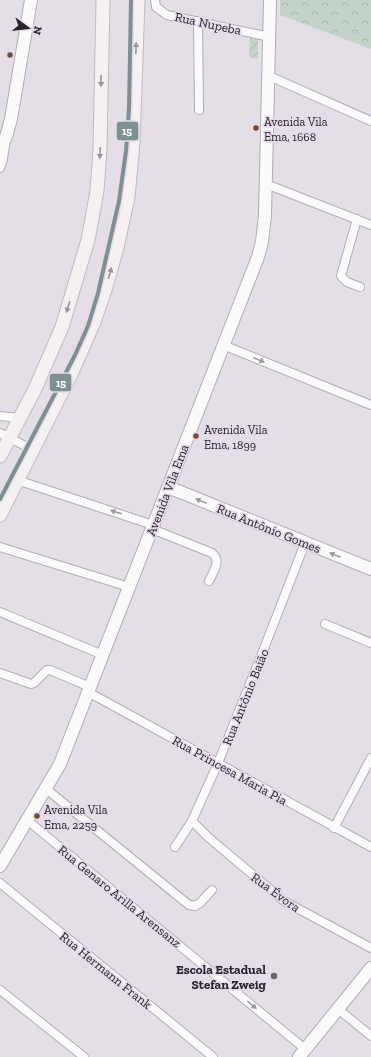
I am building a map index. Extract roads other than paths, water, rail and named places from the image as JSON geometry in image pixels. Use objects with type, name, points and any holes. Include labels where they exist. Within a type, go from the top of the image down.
[{"type":"main road","points":[[3,141],[11,119],[31,0]]},
{"type":"main road","points":[[0,456],[5,435],[19,418],[35,390],[62,327],[89,233],[97,191],[100,149],[103,0]]},
{"type":"main road","points":[[0,514],[73,370],[94,322],[117,248],[128,198],[133,144],[138,0]]},
{"type":"main road","name":"Avenida Vila Ema","points":[[0,866],[60,764],[258,257],[264,232],[270,0]]},
{"type":"main road","name":"Rua Antônio Gomes","points":[[168,488],[371,569]]},
{"type":"main road","points":[[302,1053],[371,968]]},
{"type":"street","name":"Rua Nupeba","points":[[155,0],[156,7],[166,15],[270,37]]},
{"type":"street","points":[[198,21],[199,110]]},
{"type":"street","points":[[268,76],[371,121]]},
{"type":"street","points":[[0,168],[3,159],[3,141]]},
{"type":"street","points":[[266,184],[371,225]]},
{"type":"street","points":[[357,219],[341,276],[347,282],[360,287]]},
{"type":"street","points":[[223,345],[371,405]]},
{"type":"street","points":[[0,416],[19,418]]},
{"type":"street","points":[[5,435],[33,450]]},
{"type":"street","points":[[17,480],[153,527],[212,553],[216,556],[217,561],[209,581]]},
{"type":"street","name":"Rua Antônio Baião","points":[[175,847],[192,821],[218,763],[305,543]]},
{"type":"street","points":[[0,547],[129,587]]},
{"type":"street","points":[[0,612],[103,655]]},
{"type":"street","points":[[325,624],[371,643]]},
{"type":"street","name":"Rua Princesa Maria Pia","points":[[0,673],[31,684],[34,683],[46,670],[50,670],[89,690],[334,828],[371,847]]},
{"type":"street","points":[[334,828],[371,758]]},
{"type":"street","points":[[46,788],[189,905],[195,906],[200,903],[212,890]]},
{"type":"street","name":"Rua Genaro Arilla Arensanz","points":[[27,820],[302,1053]]},
{"type":"street","name":"Rua Évora","points":[[192,821],[208,837],[284,901],[371,948]]},
{"type":"street","name":"Rua Hermann Frank","points":[[0,883],[213,1057]]},
{"type":"street","points":[[0,990],[84,1057]]},
{"type":"street","points":[[338,1009],[371,1036]]},
{"type":"place","name":"Avenida Vila Ema, 1668","points":[[256,128]]},
{"type":"place","name":"Avenida Vila Ema, 1899","points":[[196,436]]},
{"type":"place","name":"Avenida Vila Ema, 2259","points":[[37,816]]},
{"type":"place","name":"Escola Estadual Stefan Zweig","points":[[274,976]]}]
